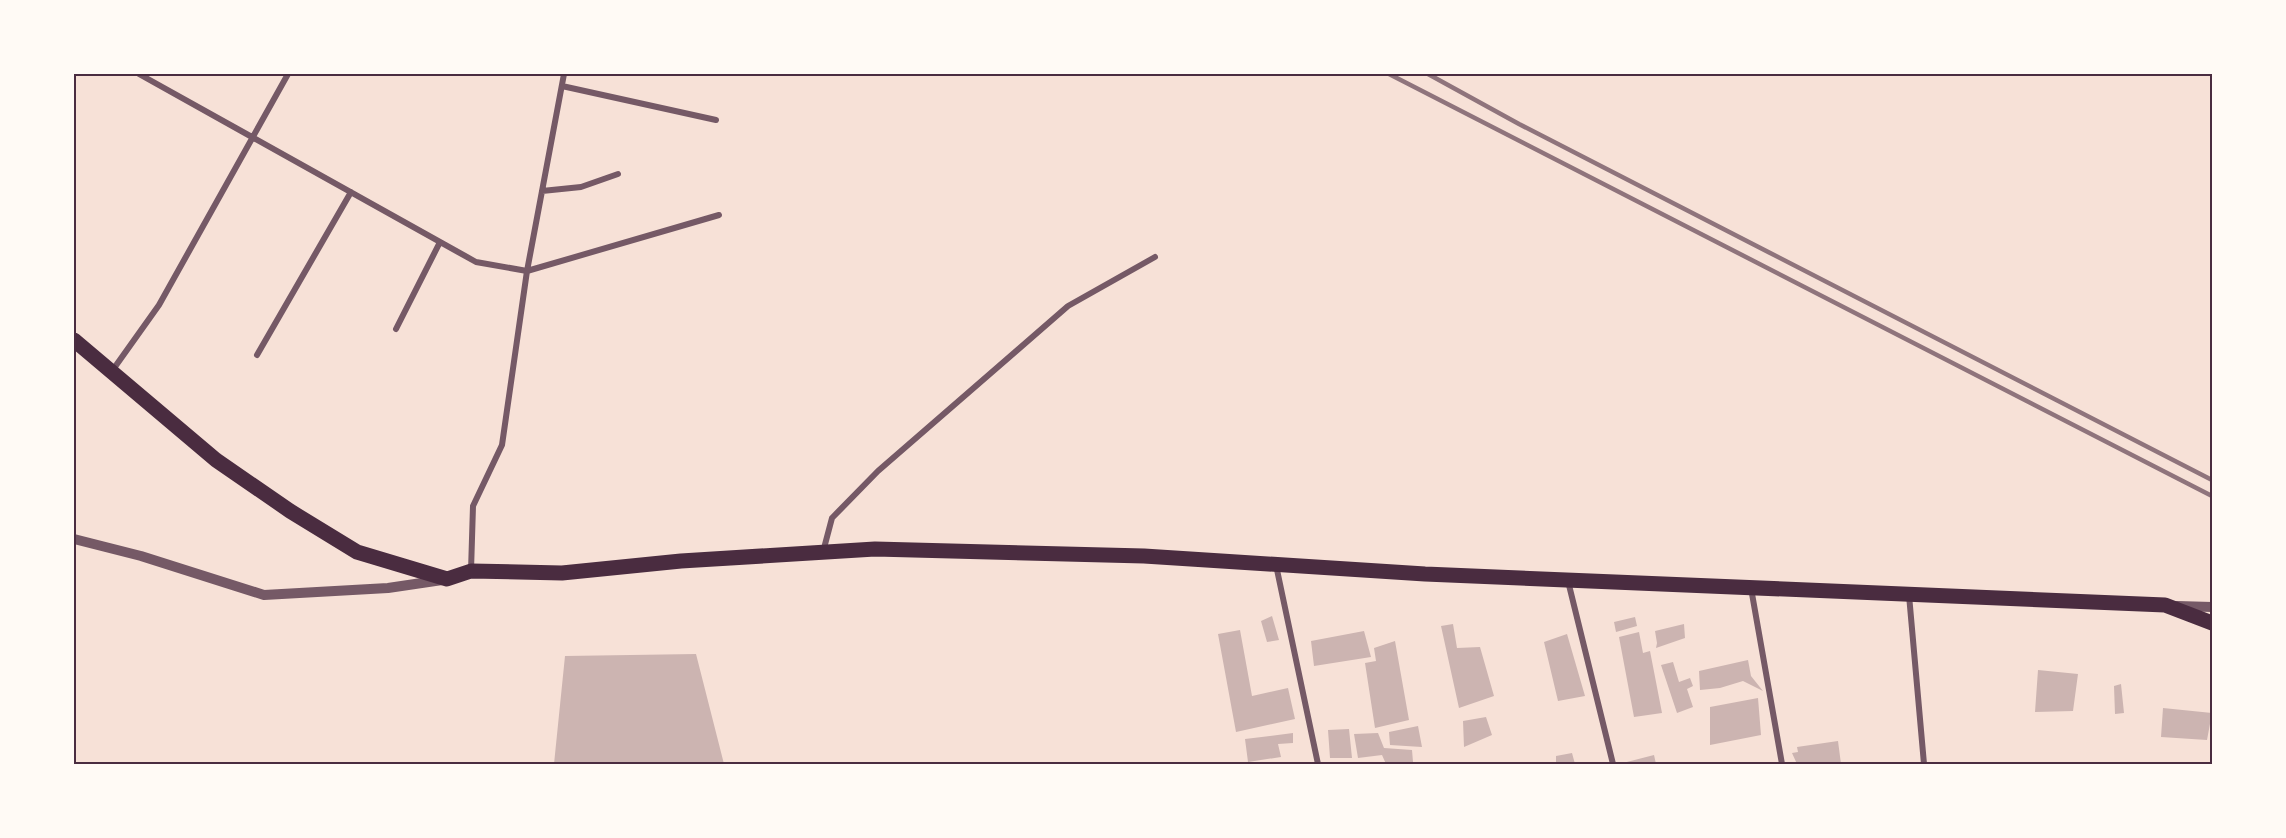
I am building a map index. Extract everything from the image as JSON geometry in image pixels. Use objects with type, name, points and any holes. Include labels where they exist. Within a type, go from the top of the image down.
[{"type":"main road","points":[[74,340],[216,460],[299,517],[357,552],[447,579],[471,572],[562,573],[681,561],[875,549],[1144,556],[1425,574],[2165,605],[2212,623]]},
{"type":"street","points":[[139,74],[476,262],[526,271],[719,215]]},
{"type":"street","points":[[111,371],[159,304],[288,74]]},
{"type":"street","points":[[471,572],[473,506],[502,445],[526,271],[564,74]]},
{"type":"street","points":[[562,86],[716,120]]},
{"type":"street","points":[[542,191],[581,187],[618,174]]},
{"type":"street","points":[[257,355],[351,192]]},
{"type":"street","points":[[396,329],[440,242]]},
{"type":"street","points":[[823,552],[832,518],[878,471],[1068,306],[1155,257]]},
{"type":"street","points":[[74,539],[141,556],[264,596],[388,588],[447,579]]},
{"type":"street","points":[[1276,565],[1318,765]]},
{"type":"street","points":[[1568,580],[1613,765]]},
{"type":"street","points":[[1750,588],[1782,765]]},
{"type":"street","points":[[1909,595],[1924,765]]},
{"type":"street","points":[[2165,605],[2212,607]]},
{"type":"building","points":[[1272,616],[1279,640],[1267,642],[1261,621]]},
{"type":"building","points":[[1635,617],[1637,626],[1616,632],[1614,622]]},
{"type":"building","points":[[1453,624],[1457,648],[1480,647],[1494,696],[1459,708],[1441,626]]},
{"type":"building","points":[[1684,624],[1685,638],[1656,648],[1655,631]]},
{"type":"building","points":[[1240,630],[1252,696],[1288,688],[1295,719],[1236,732],[1218,634]]},
{"type":"building","points":[[1364,631],[1371,657],[1314,666],[1311,641]]},
{"type":"building","points":[[1639,632],[1643,653],[1650,651],[1662,713],[1634,717],[1619,637]]},
{"type":"building","points":[[1567,634],[1585,696],[1558,701],[1544,642]]},
{"type":"building","points":[[1395,641],[1409,720],[1375,728],[1365,663],[1376,661],[1374,648]]},
{"type":"building","points":[[696,654],[724,764],[554,764],[565,656]]},
{"type":"building","points":[[1748,660],[1751,676],[1763,691],[1743,681],[1720,688],[1700,690],[1699,671]]},
{"type":"building","points":[[1673,662],[1679,682],[1690,678],[1693,686],[1687,689],[1693,707],[1677,713],[1661,665]]},
{"type":"building","points":[[2038,670],[2078,674],[2073,711],[2035,712]]},
{"type":"building","points":[[2121,684],[2124,713],[2115,714],[2114,686]]},
{"type":"building","points":[[1758,698],[1761,735],[1710,745],[1710,707]]},
{"type":"building","points":[[2163,708],[2212,713],[2207,740],[2161,737]]},
{"type":"building","points":[[1486,717],[1492,735],[1464,747],[1463,721]]},
{"type":"building","points":[[1418,726],[1422,747],[1390,745],[1389,732]]},
{"type":"building","points":[[1349,729],[1352,758],[1330,758],[1328,730]]},
{"type":"building","points":[[1293,733],[1293,743],[1278,744],[1281,757],[1248,762],[1245,739]]},
{"type":"building","points":[[1378,733],[1384,748],[1412,750],[1413,762],[1386,764],[1382,755],[1358,758],[1354,734]]},
{"type":"building","points":[[1838,741],[1841,764],[1797,764],[1792,753],[1798,752],[1797,747]]},
{"type":"building","points":[[1572,753],[1575,764],[1556,764],[1556,756]]},
{"type":"building","points":[[1654,755],[1656,764],[1619,764]]},
{"type":"railway","points":[[1389,74],[2212,496]]},
{"type":"railway","points":[[1428,74],[1519,124],[2212,480]]}]
